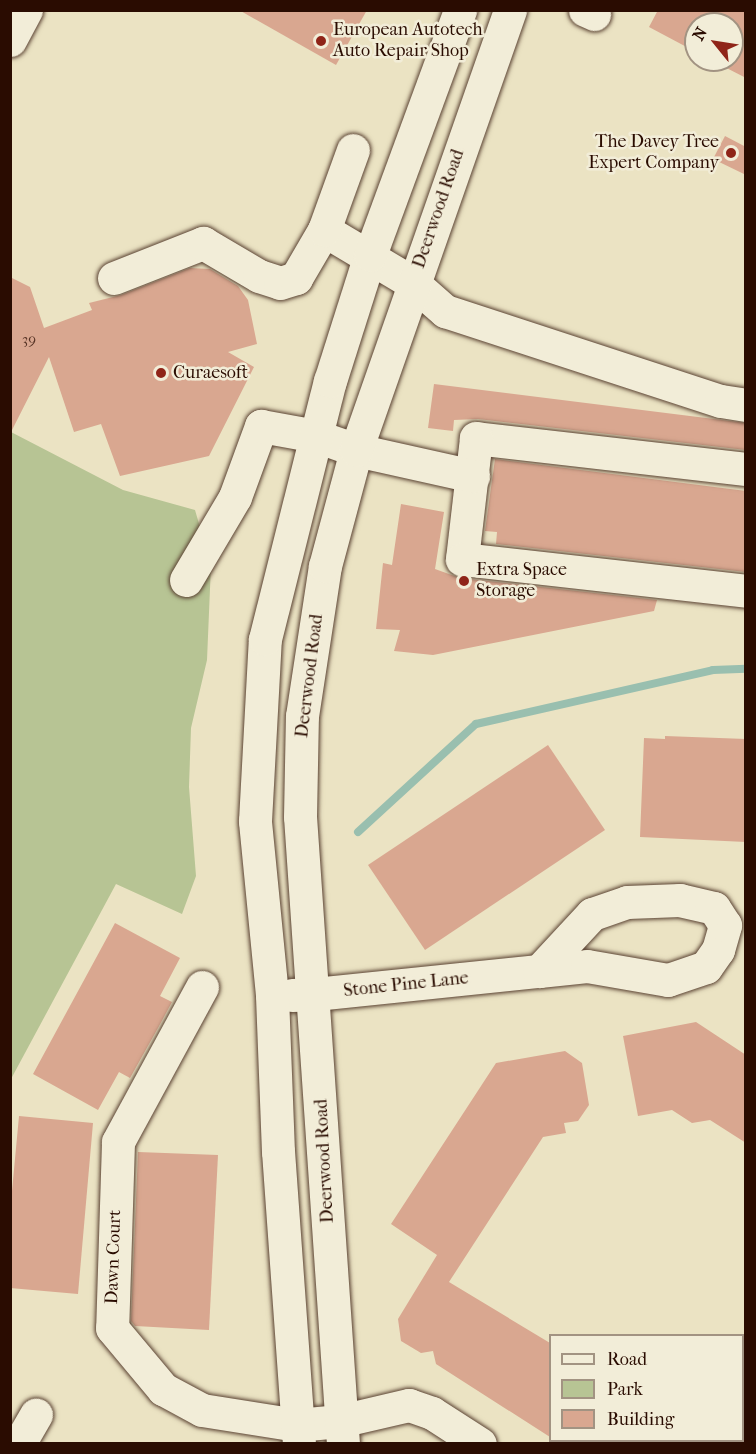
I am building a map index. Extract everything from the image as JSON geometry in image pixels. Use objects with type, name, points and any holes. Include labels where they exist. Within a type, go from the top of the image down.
[{"type":"street","points":[[10,40],[26,10]]},
{"type":"street","points":[[298,1434],[278,1152],[272,995],[255,821],[265,639],[316,436],[370,255],[460,10]]},
{"type":"street","name":"Deerwood Road","points":[[342,1432],[315,994],[300,817],[302,716],[325,566],[356,450],[510,10]]},
{"type":"street","points":[[114,278],[203,243],[259,276],[280,283],[296,278],[324,230],[353,150]]},
{"type":"street","points":[[324,230],[413,282],[445,310],[721,401],[746,405]]},
{"type":"street","points":[[186,580],[235,497],[261,426],[316,436],[356,450],[473,476]]},
{"type":"street","points":[[746,469],[476,438],[462,560],[746,591]]},
{"type":"street","name":"Stone Pine Lane","points":[[272,995],[315,994],[539,971],[587,966],[668,980],[706,967],[718,951],[725,925],[714,908],[680,900],[627,902],[592,914],[539,971]]},
{"type":"street","name":"Dawn Court","points":[[202,987],[117,1142],[112,1328],[163,1389],[202,1410],[298,1434],[342,1432],[409,1405],[432,1413],[480,1443]]},
{"type":"street","points":[[19,1443],[36,1415]]},
{"type":"green space","points":[[11,432],[123,490],[195,510],[211,565],[207,660],[191,728],[189,787],[196,876],[182,914],[116,884],[11,1079]]},
{"type":"building","name":"European Autotech Auto Repair Shop","points":[[239,10],[367,10],[336,65]]},
{"type":"building","points":[[658,10],[746,10],[746,78],[734,72],[744,72],[744,12],[684,12],[684,46],[649,27]]},
{"type":"building","name":"The Davey Tree Expert Company","points":[[725,136],[746,147],[746,175],[713,159]]},
{"type":"building","name":"Curaesoft","points":[[190,268],[210,269],[238,286],[248,300],[257,344],[228,352],[254,367],[209,456],[120,476],[101,424],[74,432],[49,357],[10,434],[10,277],[30,287],[44,328],[92,310],[89,303],[121,295]]},
{"type":"building","points":[[434,384],[746,423],[746,450],[478,419],[454,420],[453,431],[428,428]]},
{"type":"building","points":[[495,459],[746,491],[746,572],[496,544],[497,532],[485,531]]},
{"type":"building","name":"Extra Space Storage","points":[[401,504],[444,512],[435,569],[460,578],[657,600],[654,611],[433,655],[394,651],[400,630],[376,629],[383,563],[392,565]]},
{"type":"building","points":[[665,736],[746,739],[746,842],[640,837],[644,738],[665,739]]},
{"type":"building","points":[[548,745],[605,830],[425,950],[368,865]]},
{"type":"building","points":[[115,923],[180,958],[160,996],[172,1002],[158,1028],[130,1078],[119,1072],[98,1110],[33,1074]]},
{"type":"building","points":[[696,1022],[746,1055],[746,1143],[710,1120],[692,1123],[672,1110],[638,1116],[623,1036]]},
{"type":"building","points":[[565,1051],[582,1063],[589,1105],[578,1121],[564,1123],[566,1133],[543,1137],[449,1282],[549,1342],[549,1436],[436,1364],[433,1351],[421,1353],[401,1341],[398,1319],[437,1255],[391,1224],[496,1063]]},
{"type":"building","points":[[19,1116],[93,1123],[78,1294],[10,1288],[10,1212]]},
{"type":"building","points":[[138,1152],[218,1155],[209,1330],[135,1326],[131,1321]]},
{"type":"waterway","points":[[358,832],[476,724],[713,670],[746,669]]},
{"type":"place","name":"European Autotech Auto Repair Shop","points":[[321,41]]},
{"type":"place","name":"The Davey Tree Expert Company","points":[[731,153]]},
{"type":"place","name":"Curaesoft","points":[[161,373]]},
{"type":"place","name":"Extra Space Storage","points":[[464,581]]}]
